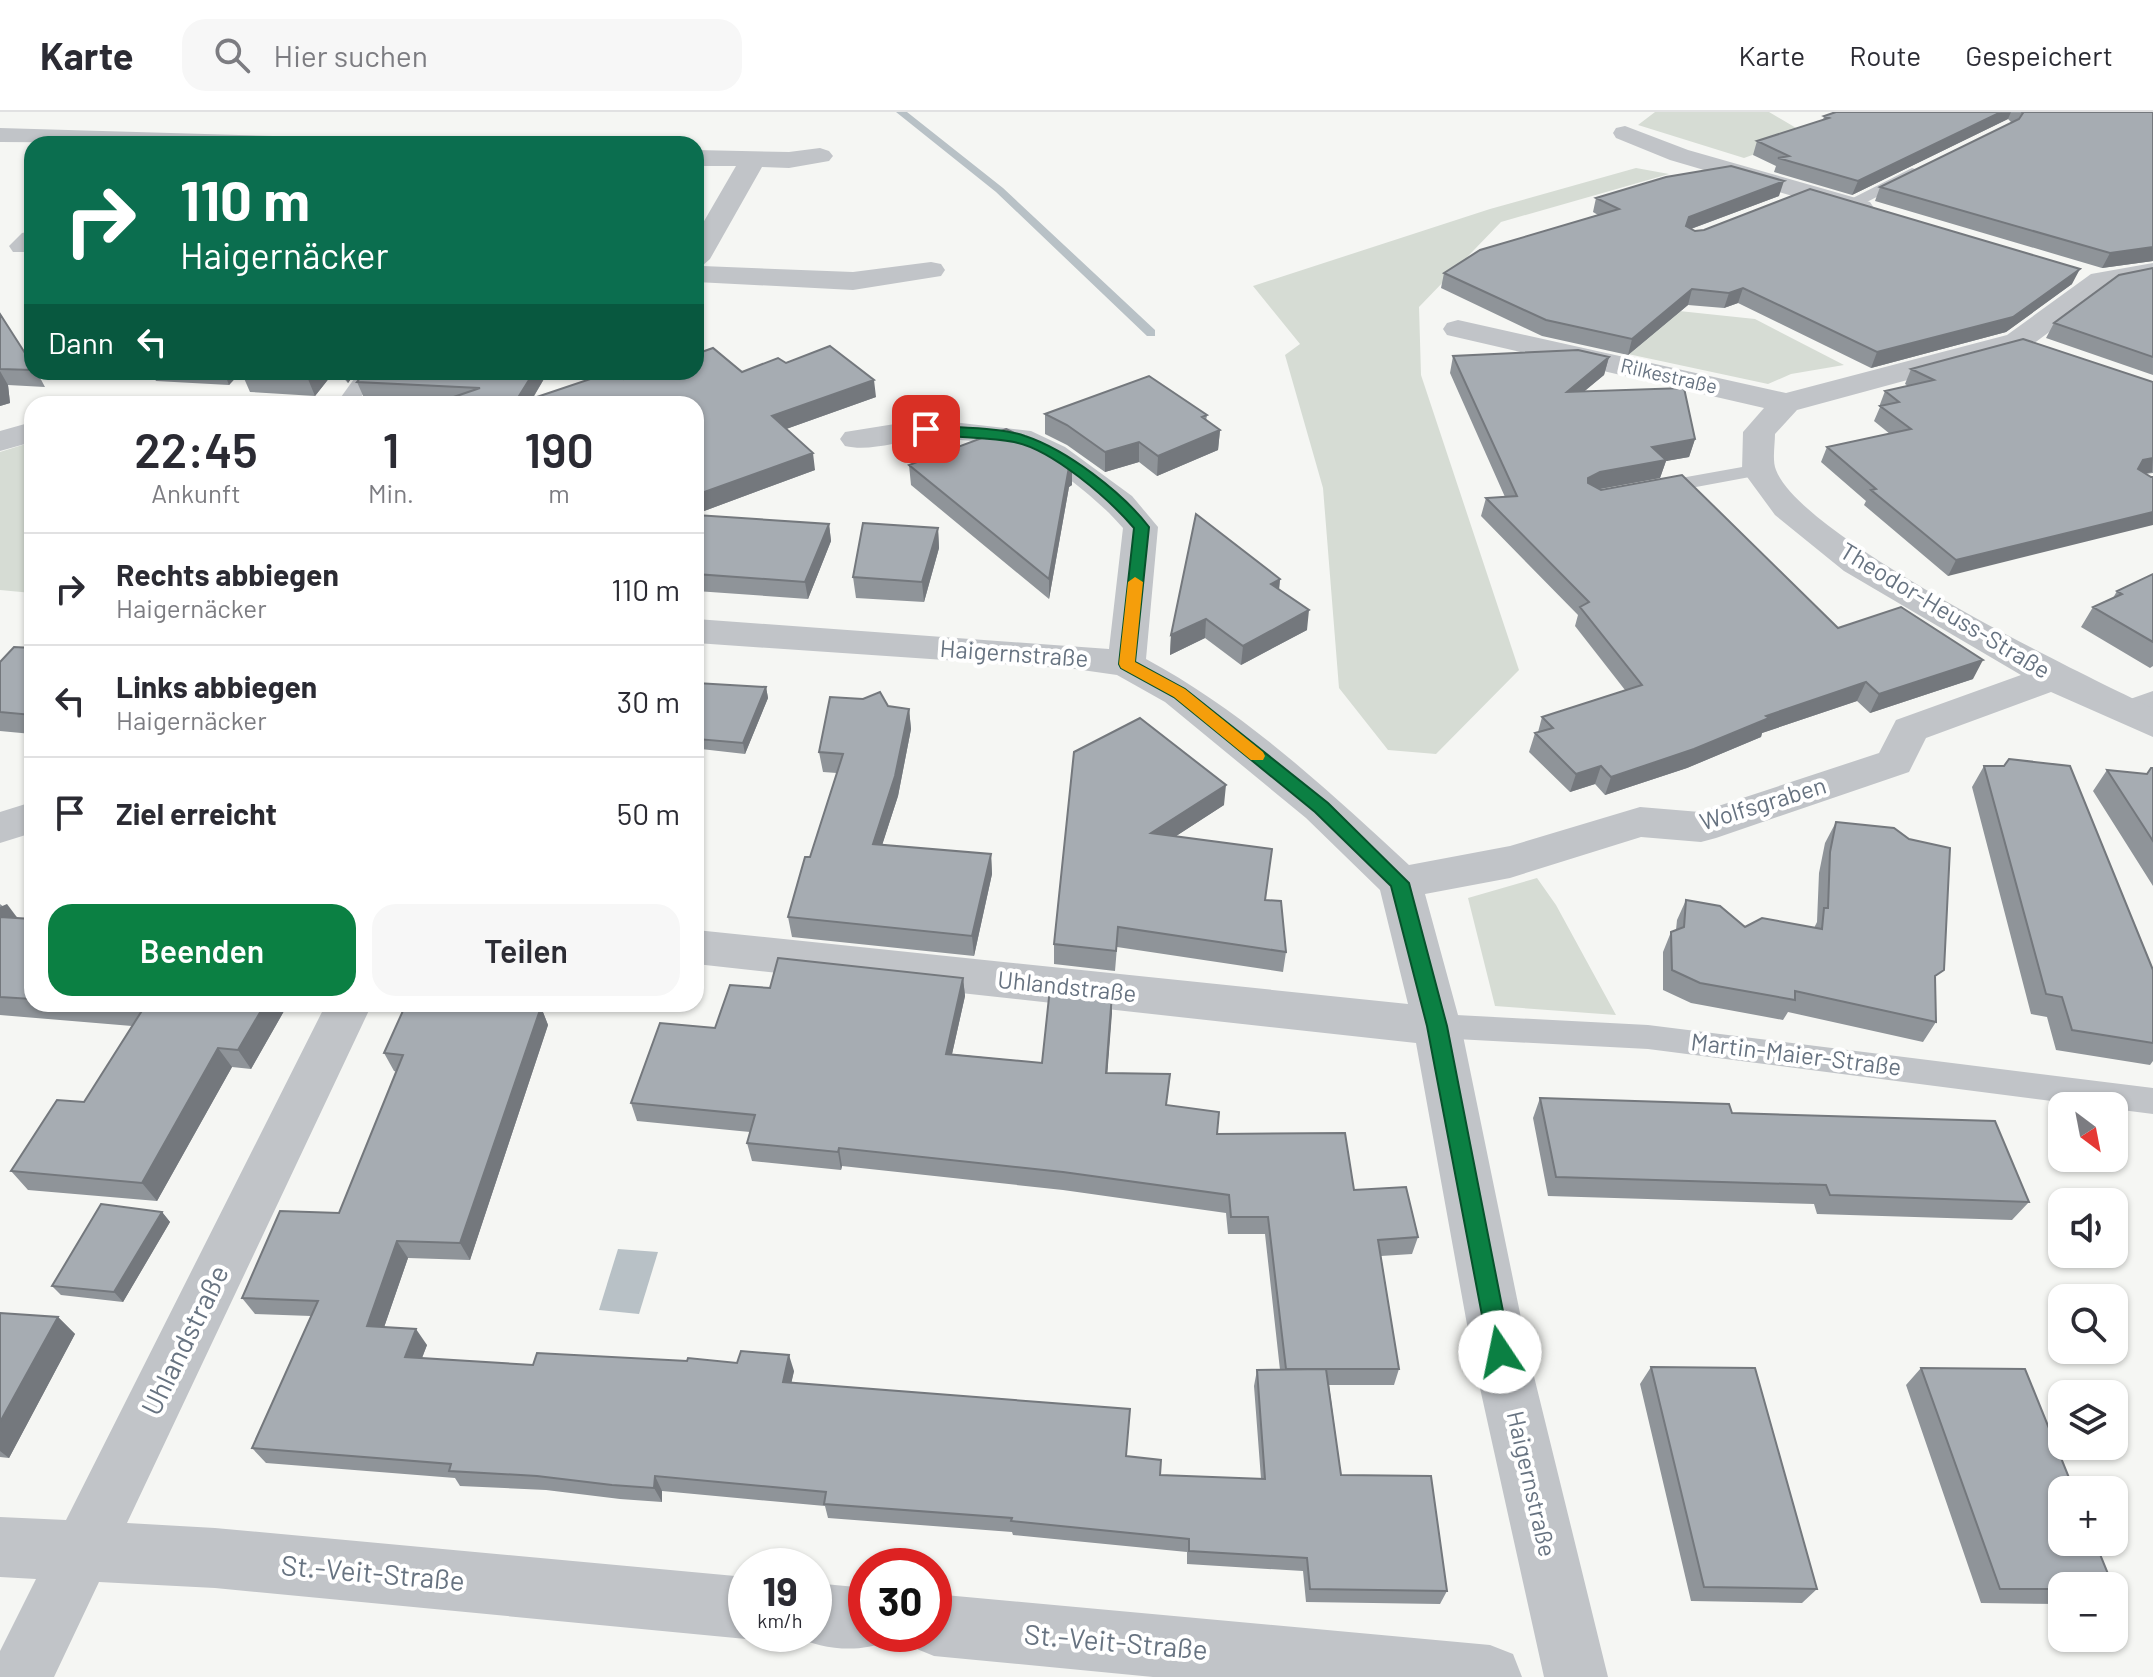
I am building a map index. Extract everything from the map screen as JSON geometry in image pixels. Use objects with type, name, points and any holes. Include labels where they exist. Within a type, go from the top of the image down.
[{"type":"street","points":[[1625,133],[1679,155],[1878,213]]},
{"type":"street","points":[[0,135],[24,136]]},
{"type":"street","points":[[704,158],[753,160],[820,156]]},
{"type":"street","points":[[704,245],[753,160]]},
{"type":"street","points":[[704,274],[853,281],[931,270]]},
{"type":"street","points":[[1759,470],[1759,432],[1786,403],[2033,346],[2086,275],[2153,271]]},
{"type":"street","name":"Rilkestraße","points":[[1458,329],[1786,403]]},
{"type":"street","points":[[856,439],[926,429],[1020,438],[1053,454],[1120,503],[1141,527],[1126,664]]},
{"type":"street","points":[[0,441],[24,434]]},
{"type":"street","name":"Theodor-Heuss-Straße","points":[[1759,470],[1787,508],[1857,563],[2053,677],[2143,711]]},
{"type":"street","name":"Haigernstraße","points":[[704,632],[1075,657],[1126,664],[1179,693],[1321,808],[1400,883],[1437,1026],[1500,1352],[1576,1677]]},
{"type":"street","name":"Wolfsgraben","points":[[1400,883],[1510,862],[1640,822],[1701,827],[1895,762],[1910,729],[2053,677]]},
{"type":"street","points":[[0,828],[24,820]]},
{"type":"street","name":"Uhlandstraße","points":[[704,948],[1437,1026]]},
{"type":"street","name":"Uhlandstraße","points":[[21,1677],[345,1012]]},
{"type":"street","name":"St.-Veit-Straße","points":[[0,1547],[215,1558],[728,1606]]},
{"type":"street","name":"St.-Veit-Straße","points":[[952,1627],[1490,1677]]},
{"type":"lane","points":[[1849,204],[1935,162]]},
{"type":"lane","points":[[1779,204],[1808,193]]},
{"type":"lane","points":[[1625,494],[1759,470]]},
{"type":"lane","name":"Martin-Maier-Straße","points":[[1437,1026],[1648,1037],[2153,1101]]},
{"type":"shaded area","points":[[1655,112],[1769,112],[1808,135],[1744,158],[1638,125]]},
{"type":"shaded area","points":[[1636,168],[1669,174],[1501,222],[1419,307],[1421,375],[1519,670],[1436,754],[1388,750],[1339,688],[1323,488],[1285,355],[1300,344],[1253,286],[1490,209]]},
{"type":"shaded area","points":[[1679,311],[1755,319],[1844,365],[1791,374],[1768,384],[1628,354]]},
{"type":"shaded area","points":[[24,444],[24,592],[0,590],[0,452]]},
{"type":"shaded area","points":[[1537,878],[1556,905],[1616,1015],[1495,1006],[1468,898]]},
{"type":"shaded area","points":[[618,1249],[658,1252],[639,1314],[599,1310]]},
{"type":"building","points":[[1836,112],[2001,112],[1858,181],[1778,158],[1789,156],[1757,141],[1829,118],[1824,116]]},
{"type":"building","points":[[2022,112],[2153,112],[2153,247],[2110,253],[1880,187],[2019,119]]},
{"type":"building","points":[[1731,166],[1784,181],[1689,217],[1686,226],[1695,231],[1704,230],[1810,189],[2080,269],[2013,317],[1877,352],[1743,288],[1729,293],[1692,289],[1632,339],[1546,320],[1444,273],[1480,250],[1619,209],[1596,198],[1666,177]]},
{"type":"building","points":[[2153,268],[2153,357],[2054,323],[2119,275]]},
{"type":"building","points":[[0,314],[24,352],[24,370],[0,369]]},
{"type":"building","points":[[2023,339],[2153,382],[2153,458],[2143,460],[2138,469],[2153,477],[2153,512],[1956,560],[1871,490],[1876,489],[1827,447],[1911,429],[1880,406],[1899,402],[1885,391],[1934,380],[1911,369]]},
{"type":"building","points":[[830,346],[874,380],[772,416],[813,453],[704,492],[704,396],[540,396],[587,380],[704,380],[704,351],[713,348],[742,372],[778,358],[786,363]]},
{"type":"building","points":[[1578,350],[1609,357],[1567,392],[1684,388],[1695,439],[1652,447],[1666,460],[1600,472],[1588,478],[1588,483],[1601,490],[1682,475],[1838,628],[1901,607],[1983,660],[1879,694],[1866,682],[1766,716],[1769,718],[1694,749],[1611,777],[1601,766],[1576,774],[1535,733],[1553,728],[1542,717],[1642,685],[1580,607],[1589,602],[1486,498],[1517,496],[1453,356]]},
{"type":"building","points":[[1149,376],[1207,415],[1202,417],[1220,430],[1158,456],[1139,442],[1105,452],[1067,425],[1045,414]]},
{"type":"building","points":[[529,380],[519,396],[456,396],[480,388],[357,382]]},
{"type":"building","points":[[1006,429],[1042,446],[1072,466],[1069,467],[1049,579],[909,465]]},
{"type":"building","points":[[1196,514],[1280,579],[1271,584],[1309,610],[1243,646],[1206,619],[1171,635]]},
{"type":"building","points":[[704,516],[829,524],[805,582],[704,575]]},
{"type":"building","points":[[863,523],[938,528],[922,582],[853,577]]},
{"type":"building","points":[[2153,574],[2153,642],[2093,607],[2122,594],[2117,591]]},
{"type":"building","points":[[14,647],[24,648],[24,714],[0,712],[0,662]]},
{"type":"building","points":[[704,683],[766,687],[743,743],[704,740]]},
{"type":"building","points":[[880,692],[888,706],[909,709],[895,776],[873,844],[991,854],[972,936],[788,917],[805,857],[810,857],[843,754],[819,752],[830,697],[863,699]]},
{"type":"building","points":[[1140,718],[1226,785],[1151,833],[1272,849],[1265,900],[1281,901],[1286,952],[1118,927],[1116,951],[1054,944],[1074,752]]},
{"type":"building","points":[[2009,759],[2070,766],[2153,970],[2153,1043],[2072,1030],[2062,997],[2046,994],[1984,766],[2004,766]]},
{"type":"building","points":[[2151,768],[2153,841],[2107,770],[2147,774]]},
{"type":"building","points":[[1836,822],[1894,828],[1909,839],[1950,848],[1944,970],[1935,976],[1936,1022],[1795,991],[1795,1000],[1700,983],[1672,970],[1671,932],[1684,927],[1686,900],[1720,906],[1745,927],[1762,918],[1822,929],[1824,908],[1828,908],[1830,852]]},
{"type":"building","points":[[0,917],[24,918],[24,998],[0,997]]},
{"type":"building","points":[[778,958],[963,978],[946,1054],[1042,1063],[1050,988],[1112,994],[1106,1073],[1170,1074],[1166,1105],[1219,1112],[1217,1134],[1345,1133],[1354,1190],[1406,1187],[1418,1237],[1378,1240],[1399,1369],[1286,1369],[1268,1217],[1231,1217],[1229,1195],[1063,1172],[839,1148],[838,1152],[747,1143],[755,1115],[631,1103],[660,1023],[715,1028],[730,985],[770,988]]},
{"type":"building","points":[[141,1012],[260,1012],[238,1050],[218,1048],[142,1183],[11,1171],[57,1100],[84,1102]]},
{"type":"building","points":[[402,1012],[539,1012],[460,1243],[397,1241],[367,1326],[416,1329],[405,1357],[533,1365],[537,1353],[687,1361],[688,1358],[737,1363],[741,1351],[789,1355],[783,1382],[1130,1409],[1126,1456],[1161,1460],[1160,1475],[1265,1479],[1257,1370],[1326,1369],[1341,1475],[1431,1476],[1447,1591],[1310,1589],[1307,1558],[1189,1551],[1189,1539],[1011,1521],[1012,1518],[824,1504],[826,1492],[655,1476],[654,1488],[612,1485],[537,1476],[449,1471],[451,1464],[252,1448],[318,1301],[242,1298],[280,1211],[339,1213],[403,1055],[384,1053]]},
{"type":"building","points":[[1540,1098],[1729,1104],[1732,1113],[1995,1121],[2029,1202],[1830,1195],[1826,1185],[1556,1177]]},
{"type":"building","points":[[101,1204],[162,1212],[114,1292],[52,1286]]},
{"type":"building","points":[[0,1313],[58,1317],[0,1422]]},
{"type":"building","points":[[1651,1367],[1755,1368],[1817,1589],[1704,1587]]},
{"type":"building","points":[[1921,1368],[2025,1369],[2048,1426],[2048,1460],[2062,1460],[2068,1476],[2048,1476],[2048,1556],[2101,1556],[2107,1572],[2048,1572],[2048,1589],[2000,1589]]},
{"type":"waterway","points":[[901,112],[999,190],[1151,333]]},
{"type":"slow traffic","points":[[1135,582],[1126,664],[1179,693],[1257,756]]},
{"type":"route","points":[[926,429],[1020,438],[1053,454],[1120,503],[1141,527],[1126,664],[1179,693],[1321,808],[1400,883],[1437,1026],[1500,1352]]}]
